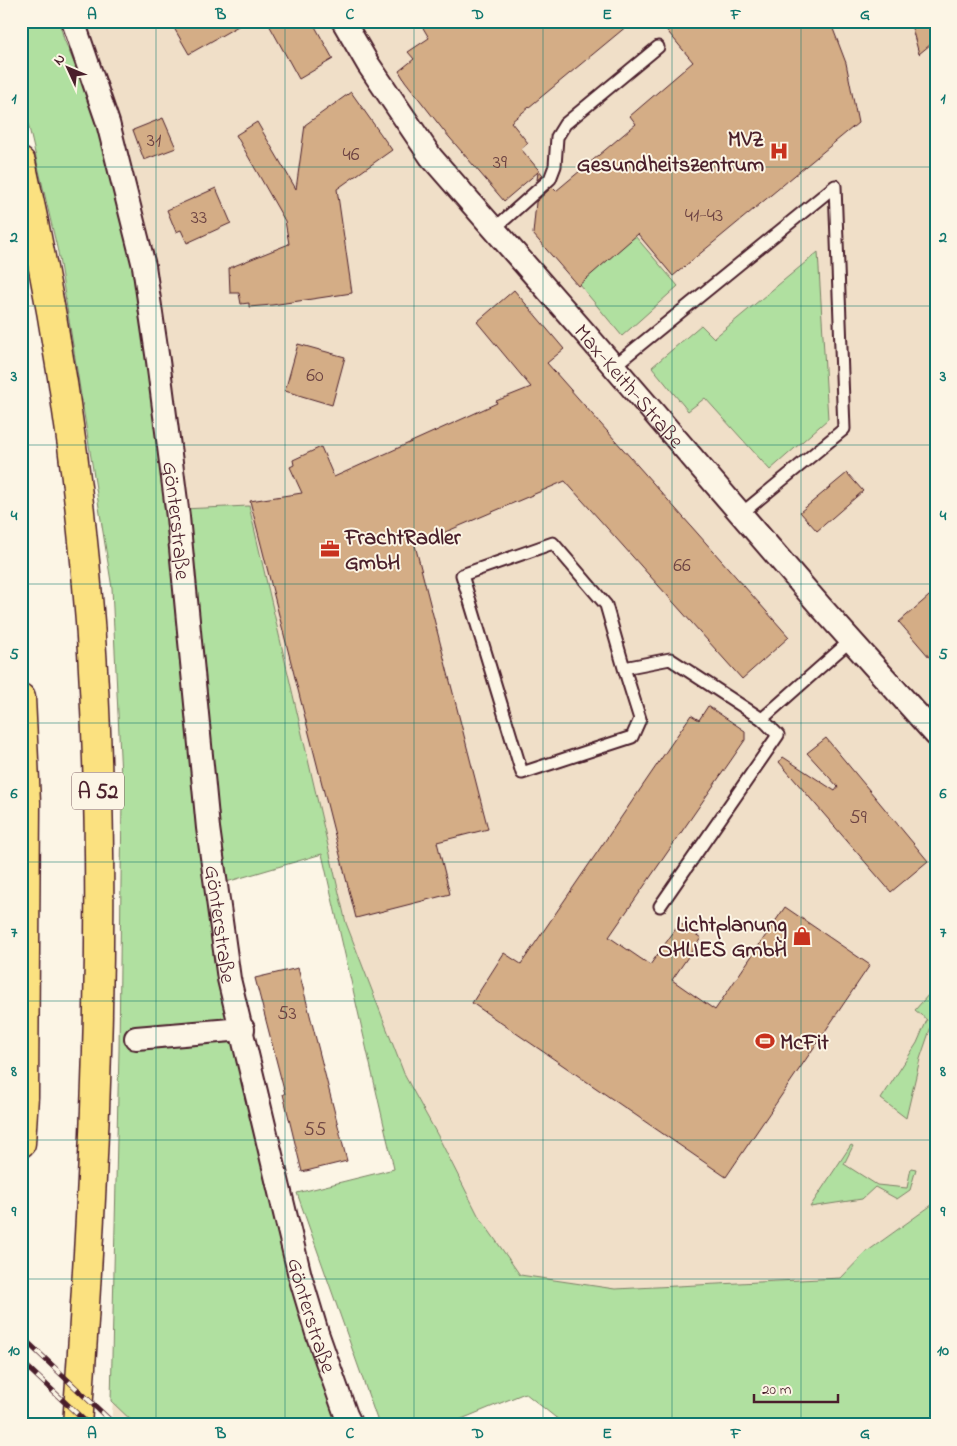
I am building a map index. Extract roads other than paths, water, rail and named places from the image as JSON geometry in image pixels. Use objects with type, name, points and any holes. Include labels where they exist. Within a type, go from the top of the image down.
[{"type":"highway","name":"A 52","points":[[21,162],[46,284],[73,450],[90,621],[99,803],[97,1026],[88,1273],[77,1425]]},
{"type":"highway","points":[[21,698],[26,802],[24,1096],[21,1143]]},
{"type":"street","name":"Gönterstraße","points":[[73,21],[108,123],[144,266],[178,517],[208,828],[229,979],[243,1029],[300,1276],[317,1333],[351,1425]]},
{"type":"street","name":"Max-Keith-Straße","points":[[343,21],[368,64],[431,157],[851,640],[936,735]]},
{"type":"street","points":[[136,1038],[243,1029]]},
{"type":"lane","points":[[494,229],[550,179],[555,166],[557,137],[565,124],[658,47]]},
{"type":"lane","points":[[614,366],[835,186],[844,429],[741,514]]},
{"type":"lane","points":[[553,543],[606,605],[624,668],[640,719],[632,737],[522,773],[462,575],[553,543]]},
{"type":"lane","points":[[762,719],[851,640]]},
{"type":"lane","points":[[624,668],[670,659],[762,719],[778,735],[660,906]]},
{"type":"railway","points":[[21,1336],[115,1425]]},
{"type":"railway","points":[[21,1361],[89,1425]]},
{"type":"place","name":"MVZ Gesundheitszentrum","points":[[779,151]]},
{"type":"place","name":"FrachtRadler GmbH","points":[[330,549]]},
{"type":"place","name":"Lichtplanung OHLIES GmbH","points":[[802,936]]},
{"type":"place","name":"McFit","points":[[765,1041]]}]
